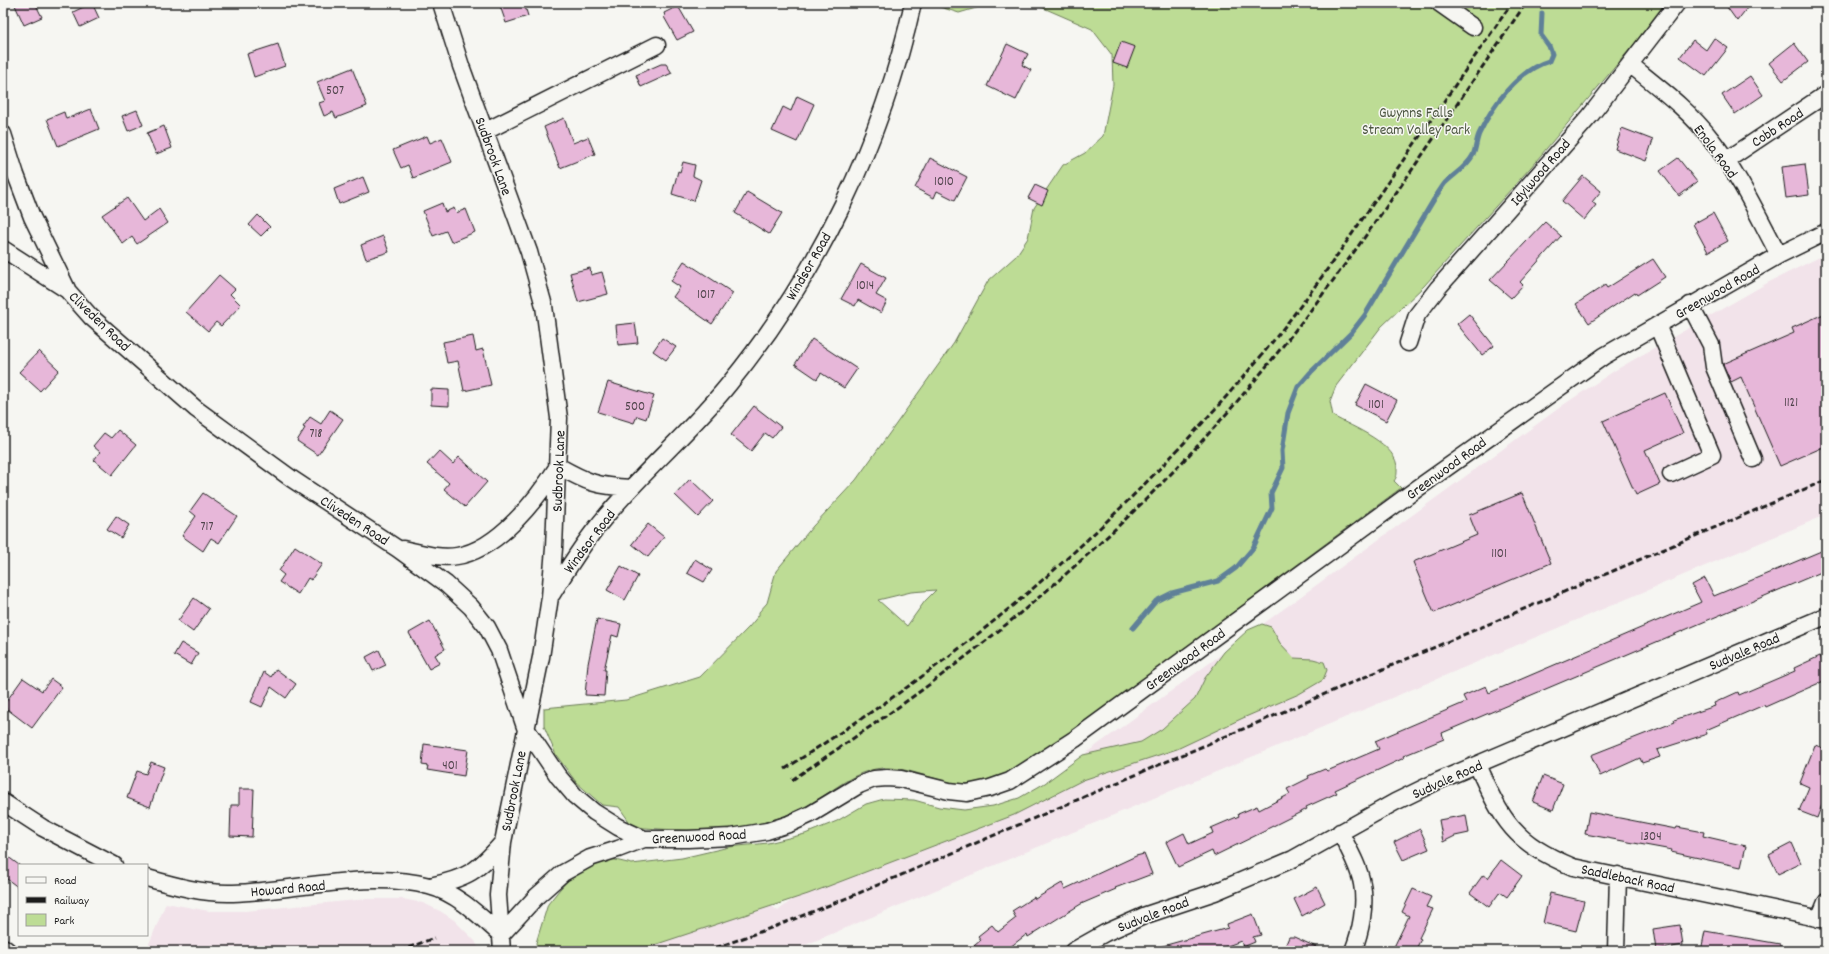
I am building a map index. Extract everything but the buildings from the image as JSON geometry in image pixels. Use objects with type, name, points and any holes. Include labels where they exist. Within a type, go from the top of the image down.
[{"type":"street","name":"Sudbrook Lane","points":[[441,3],[529,252],[544,306],[559,418],[554,548],[550,597],[541,657],[503,842],[498,895],[502,943]]},
{"type":"street","name":"Windsor Road","points":[[550,597],[574,558],[597,526],[631,488],[696,422],[729,384],[779,315],[806,272],[838,214],[864,155],[905,38],[913,3]]},
{"type":"street","points":[[1439,3],[1474,27]]},
{"type":"street","name":"Idylwood Road","points":[[1408,343],[1417,315],[1438,288],[1541,173],[1630,65],[1677,3]]},
{"type":"street","points":[[486,131],[657,45]]},
{"type":"street","name":"Enola Road","points":[[1630,65],[1672,99],[1696,122],[1727,160],[1779,255]]},
{"type":"street","name":"Cobb Road","points":[[1727,160],[1826,94]]},
{"type":"street","points":[[3,134],[5,156],[32,218],[67,290]]},
{"type":"street","name":"Greenwood Road","points":[[502,943],[537,896],[563,873],[590,858],[644,839],[731,837],[767,831],[789,824],[811,814],[859,785],[874,779],[901,779],[949,792],[966,793],[990,788],[1010,781],[1075,739],[1560,386],[1604,356],[1779,255],[1826,232]]},
{"type":"street","name":"Cliveden Road","points":[[3,249],[67,290],[91,316],[196,409],[292,479],[398,548],[446,584],[471,607],[487,627],[499,650],[526,727],[558,776],[575,796],[594,812],[618,827],[644,839]]},
{"type":"street","points":[[1690,305],[1712,345],[1714,367],[1753,459]]},
{"type":"street","points":[[1657,325],[1712,455],[1671,474]]},
{"type":"street","points":[[398,548],[437,557],[458,556],[478,549],[496,538],[531,505],[543,491],[558,466]]},
{"type":"street","name":"Windsor Road","points":[[558,466],[590,483],[631,488]]},
{"type":"street","name":"Sudvale Road","points":[[1073,951],[1105,933],[1146,915],[1215,892],[1274,868],[1401,799],[1438,781],[1826,616]]},
{"type":"street","name":"Saddleback Road","points":[[1477,765],[1494,803],[1506,821],[1529,845],[1547,856],[1573,867],[1618,875],[1823,920]]},
{"type":"street","points":[[3,802],[43,828],[112,864]]},
{"type":"street","points":[[1340,832],[1355,862],[1362,884],[1363,906],[1358,939],[1353,951]]},
{"type":"street","name":"Howard Road","points":[[430,886],[452,882],[468,875],[485,863],[503,842]]},
{"type":"street","points":[[1616,951],[1618,875]]},
{"type":"street","name":"Howard Road","points":[[148,878],[200,891],[233,893],[367,881],[397,880],[430,886],[472,909],[502,943]]},
{"type":"street","points":[[1823,920],[1826,902]]},
{"type":"street","points":[[3,947],[8,951]]},
{"type":"shaded area","points":[[1826,254],[1826,515],[791,951],[579,951],[758,895],[778,911],[914,800],[939,807],[964,810],[993,806],[1019,798],[1045,783],[1566,403],[1614,371],[1769,282]]},
{"type":"shaded area","points":[[367,899],[403,899],[423,903],[454,920],[475,941],[480,951],[146,951],[166,903],[209,911],[245,911]]},
{"type":"green space","points":[[933,3],[993,3],[959,13],[934,5]]},
{"type":"green space","name":"Gwynns Falls Stream Valley Park","points":[[1032,3],[1665,3],[1635,43],[1531,167],[1424,286],[1381,327],[1336,386],[1330,401],[1333,416],[1373,437],[1391,452],[1396,461],[1397,470],[1394,481],[1401,488],[1071,732],[1021,766],[994,779],[980,783],[954,783],[942,781],[907,770],[883,768],[862,773],[845,781],[805,807],[763,823],[742,827],[699,830],[633,827],[619,807],[602,805],[576,782],[556,755],[544,726],[544,708],[626,700],[700,677],[759,615],[759,612],[767,603],[776,571],[813,526],[856,480],[954,343],[988,281],[1016,256],[1028,238],[1034,208],[1063,165],[1085,153],[1103,136],[1113,85],[1112,55],[1092,29]],"holes":[[[936,590],[925,601],[907,626],[878,600],[911,592]]]},
{"type":"green space","points":[[1262,624],[1271,627],[1280,643],[1294,658],[1313,659],[1324,662],[1327,670],[1323,680],[1299,694],[1177,749],[1083,780],[1014,815],[808,894],[636,951],[538,951],[536,943],[548,904],[575,873],[611,859],[632,864],[682,858],[729,847],[768,843],[805,834],[837,821],[866,804],[884,799],[914,800],[939,807],[964,810],[993,806],[1019,798],[1045,783],[1083,755],[1141,742],[1162,729],[1195,699],[1205,678],[1224,652],[1248,630]]},
{"type":"waterway","points":[[1133,628],[1156,601],[1172,593],[1218,581],[1236,568],[1253,548],[1272,508],[1271,493],[1283,468],[1282,451],[1288,413],[1298,387],[1311,372],[1351,333],[1365,315],[1442,187],[1464,167],[1474,153],[1477,139],[1484,123],[1507,90],[1527,72],[1549,61],[1552,54],[1549,46],[1541,35],[1542,13]]},
{"type":"railway","points":[[785,769],[902,691],[940,663],[1024,596],[1103,525],[1179,449],[1268,348],[1318,282],[1512,3]]},
{"type":"railway","points":[[792,780],[870,727],[990,638],[1073,568],[1152,494],[1189,455],[1261,373],[1331,283],[1397,191],[1526,3]]},
{"type":"railway","points":[[707,951],[779,925],[852,896],[1826,480]]},
{"type":"railway","points":[[400,951],[434,938]]}]
